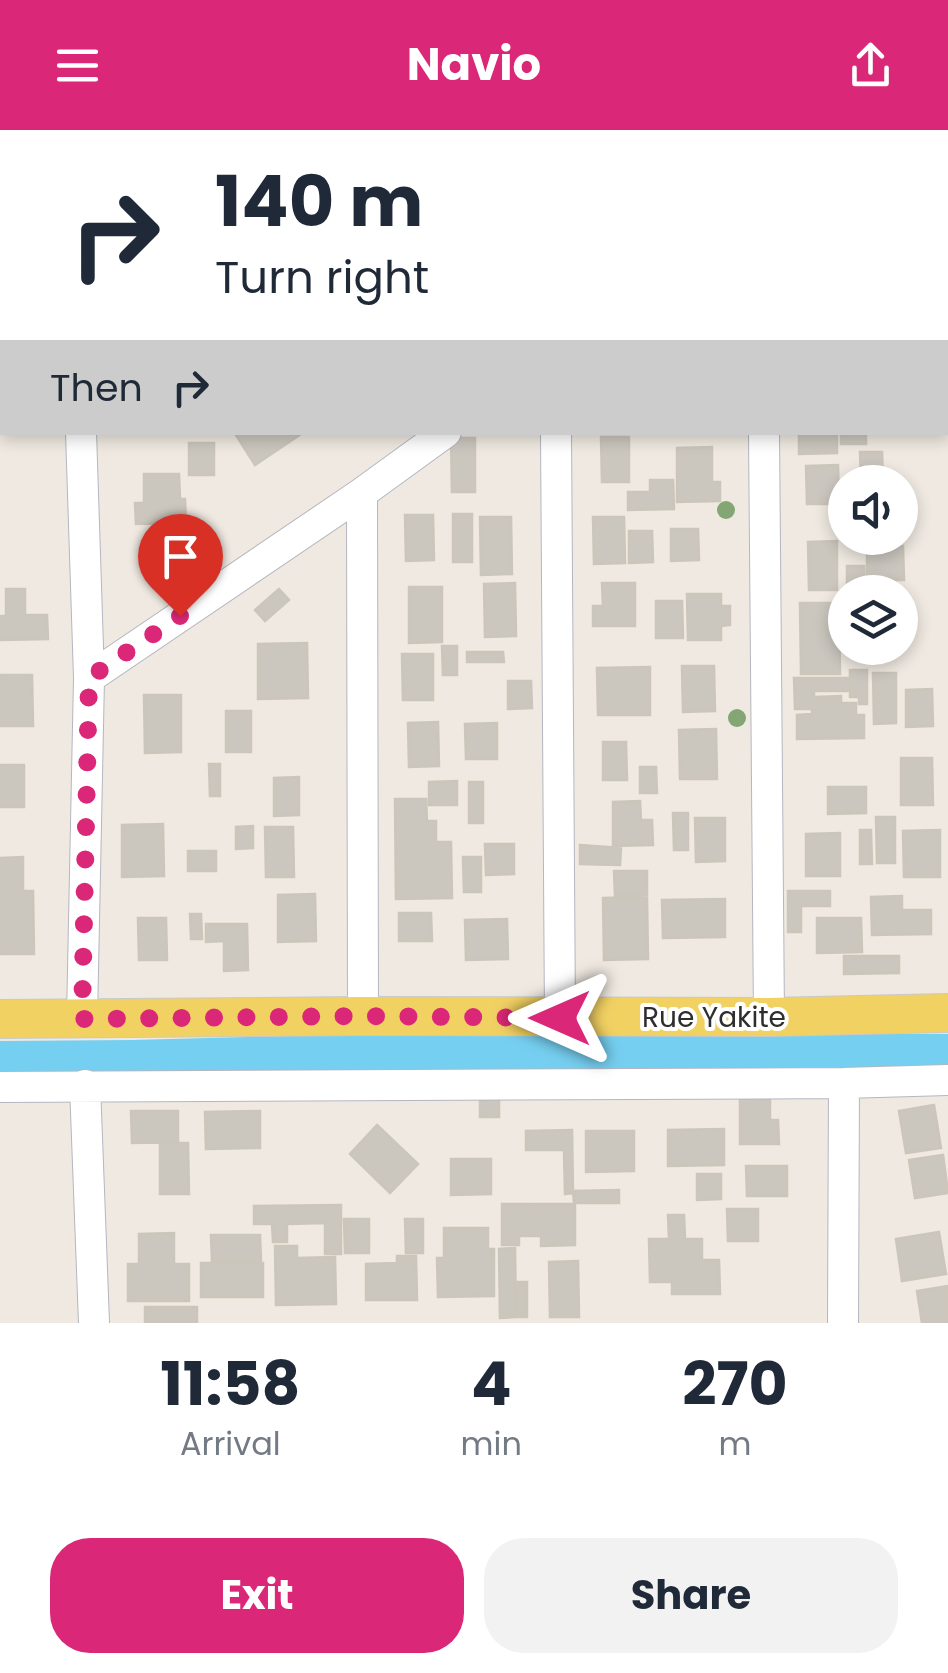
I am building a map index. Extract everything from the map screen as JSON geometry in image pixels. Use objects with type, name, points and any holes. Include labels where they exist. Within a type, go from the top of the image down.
[{"type":"main road","name":"Rue Yakite","points":[[0,1019],[768,1018],[948,1012]]},
{"type":"street","points":[[81,435],[89,678],[82,1019]]},
{"type":"street","points":[[89,678],[362,494],[442,435]]},
{"type":"street","points":[[556,435],[560,1018]]},
{"type":"street","points":[[764,435],[768,1018]]},
{"type":"street","points":[[362,494],[363,1016]]},
{"type":"street","points":[[0,1087],[948,1080]]},
{"type":"street","points":[[843,1323],[844,1083]]},
{"type":"street","points":[[86,1085],[94,1323]]},
{"type":"building","points":[[236,435],[300,435],[255,465]]},
{"type":"building","points":[[799,435],[837,435],[837,453],[799,454]]},
{"type":"building","points":[[841,435],[866,435],[866,444],[841,444]]},
{"type":"building","points":[[601,437],[629,437],[629,482],[602,482]]},
{"type":"building","points":[[451,438],[475,438],[475,492],[452,492]]},
{"type":"building","points":[[189,443],[214,443],[214,475],[189,475]]},
{"type":"building","points":[[712,447],[712,482],[720,482],[720,501],[677,502],[677,448]]},
{"type":"building","points":[[860,452],[882,452],[882,465],[860,465]]},
{"type":"building","points":[[828,465],[828,504],[807,504],[806,466]]},
{"type":"building","points":[[144,474],[179,474],[186,523],[136,524],[135,503],[144,503]]},
{"type":"building","points":[[650,480],[673,480],[674,509],[628,510],[628,492],[650,492]]},
{"type":"building","points":[[453,514],[472,514],[472,562],[453,562]]},
{"type":"building","points":[[405,515],[433,515],[434,560],[406,561]]},
{"type":"building","points":[[480,517],[511,517],[512,574],[481,575]]},
{"type":"building","points":[[593,517],[624,517],[625,563],[594,564]]},
{"type":"building","points":[[671,529],[698,529],[699,560],[671,561]]},
{"type":"building","points":[[629,531],[652,531],[653,562],[629,563]]},
{"type":"building","points":[[828,541],[828,555],[837,555],[837,575],[828,575],[828,590],[809,590],[808,542]]},
{"type":"building","points":[[867,555],[903,555],[904,575],[867,575]]},
{"type":"building","points":[[847,566],[864,566],[864,575],[847,575]]},
{"type":"building","points":[[515,583],[516,636],[485,637],[484,584]]},
{"type":"building","points":[[602,583],[635,583],[635,626],[593,626],[593,606],[603,606]]},
{"type":"building","points":[[409,587],[442,587],[442,642],[409,643]]},
{"type":"building","points":[[6,589],[25,589],[25,615],[47,615],[48,639],[0,640],[0,616],[6,616]]},
{"type":"building","points":[[279,589],[289,600],[265,621],[255,610]]},
{"type":"building","points":[[687,594],[721,594],[721,606],[730,606],[730,625],[721,626],[721,640],[688,640]]},
{"type":"building","points":[[656,601],[682,601],[683,638],[656,638]]},
{"type":"building","points":[[800,603],[828,603],[828,665],[840,665],[840,674],[801,674]]},
{"type":"building","points":[[307,643],[308,698],[258,699],[258,644]]},
{"type":"building","points":[[442,646],[457,646],[457,675],[443,675]]},
{"type":"building","points":[[467,652],[503,652],[504,662],[467,662]]},
{"type":"building","points":[[402,654],[433,654],[433,700],[403,700]]},
{"type":"building","points":[[682,666],[714,666],[715,711],[683,712]]},
{"type":"building","points":[[650,667],[650,715],[598,715],[597,668]]},
{"type":"building","points":[[850,670],[867,670],[867,704],[859,704],[859,697],[850,697]]},
{"type":"building","points":[[873,673],[896,673],[896,723],[874,724]]},
{"type":"building","points":[[0,675],[32,675],[33,726],[0,726]]},
{"type":"building","points":[[794,678],[850,678],[850,691],[814,691],[814,697],[841,696],[841,703],[856,703],[856,715],[864,715],[864,738],[797,739],[797,715],[812,714],[812,709],[795,709]]},
{"type":"building","points":[[508,681],[531,681],[532,708],[508,709]]},
{"type":"building","points":[[932,689],[933,726],[906,727],[906,690]]},
{"type":"building","points":[[144,695],[181,695],[181,752],[145,753]]},
{"type":"building","points":[[226,711],[251,711],[251,752],[226,752]]},
{"type":"building","points":[[438,722],[439,766],[409,767],[408,723]]},
{"type":"building","points":[[497,723],[497,759],[466,759],[465,724]]},
{"type":"building","points":[[716,729],[717,779],[680,779],[679,730]]},
{"type":"building","points":[[603,742],[626,742],[627,780],[603,780]]},
{"type":"building","points":[[901,758],[932,758],[933,805],[901,805]]},
{"type":"building","points":[[209,764],[220,764],[220,796],[210,796]]},
{"type":"building","points":[[0,765],[24,765],[24,807],[0,807]]},
{"type":"building","points":[[640,767],[656,767],[657,793],[640,793]]},
{"type":"building","points":[[299,777],[299,815],[274,816],[274,778]]},
{"type":"building","points":[[457,781],[457,805],[429,805],[429,782]]},
{"type":"building","points":[[469,782],[483,782],[483,823],[469,823]]},
{"type":"building","points":[[828,787],[866,787],[866,813],[828,814]]},
{"type":"building","points":[[395,799],[426,799],[427,821],[436,821],[436,842],[451,842],[452,898],[396,899]]},
{"type":"building","points":[[640,801],[641,820],[652,820],[653,845],[613,846],[613,802]]},
{"type":"building","points":[[673,813],[688,813],[688,850],[674,850]]},
{"type":"building","points":[[876,817],[895,817],[895,863],[877,863]]},
{"type":"building","points":[[695,818],[725,818],[725,861],[696,862]]},
{"type":"building","points":[[163,824],[164,876],[122,877],[122,825]]},
{"type":"building","points":[[253,826],[253,848],[236,849],[236,827]]},
{"type":"building","points":[[265,827],[293,827],[294,877],[266,877]]},
{"type":"building","points":[[860,830],[871,830],[872,864],[860,864]]},
{"type":"building","points":[[940,830],[940,877],[904,877],[903,831]]},
{"type":"building","points":[[840,833],[840,876],[806,876],[806,834]]},
{"type":"building","points":[[485,844],[514,844],[514,874],[486,875]]},
{"type":"building","points":[[580,845],[621,848],[620,865],[580,864]]},
{"type":"building","points":[[188,851],[216,851],[216,871],[188,871]]},
{"type":"building","points":[[23,857],[23,891],[33,891],[34,954],[0,954],[0,858]]},
{"type":"building","points":[[463,857],[481,857],[481,892],[464,892]]},
{"type":"building","points":[[614,871],[647,871],[647,895],[615,896]]},
{"type":"building","points":[[788,891],[830,891],[830,906],[801,906],[801,932],[788,932]]},
{"type":"building","points":[[315,894],[316,941],[278,942],[278,895]]},
{"type":"building","points":[[902,896],[902,910],[931,910],[931,934],[872,935],[871,897]]},
{"type":"building","points":[[647,897],[648,959],[604,960],[603,898]]},
{"type":"building","points":[[725,899],[725,937],[663,938],[662,900]]},
{"type":"building","points":[[399,913],[431,913],[432,941],[399,941]]},
{"type":"building","points":[[190,914],[201,914],[202,939],[191,939]]},
{"type":"building","points":[[138,918],[166,918],[167,960],[139,960]]},
{"type":"building","points":[[817,918],[861,918],[862,952],[817,953]]},
{"type":"building","points":[[507,919],[508,959],[466,960],[465,920]]},
{"type":"building","points":[[206,924],[247,924],[248,970],[224,971],[224,941],[206,942]]},
{"type":"building","points":[[844,956],[899,956],[899,973],[844,974]]},
{"type":"building","points":[[480,1088],[499,1088],[499,1117],[480,1117]]},
{"type":"building","points":[[770,1095],[770,1120],[778,1120],[779,1144],[740,1144],[740,1096]]},
{"type":"building","points":[[934,1105],[941,1148],[906,1153],[899,1111]]},
{"type":"building","points":[[131,1111],[178,1111],[178,1142],[132,1143]]},
{"type":"building","points":[[260,1111],[260,1148],[206,1149],[205,1112]]},
{"type":"building","points":[[377,1125],[418,1164],[390,1193],[350,1154]]},
{"type":"building","points":[[724,1129],[724,1165],[668,1166],[668,1130]]},
{"type":"building","points":[[572,1130],[573,1193],[565,1194],[564,1150],[526,1150],[526,1131]]},
{"type":"building","points":[[586,1131],[634,1131],[634,1171],[586,1172]]},
{"type":"building","points":[[160,1143],[188,1143],[189,1194],[160,1194]]},
{"type":"building","points":[[943,1155],[948,1193],[915,1198],[909,1160]]},
{"type":"building","points":[[451,1159],[491,1159],[491,1194],[451,1195]]},
{"type":"building","points":[[746,1166],[787,1166],[787,1196],[747,1196]]},
{"type":"building","points":[[697,1174],[721,1174],[721,1199],[697,1200]]},
{"type":"building","points":[[619,1190],[619,1203],[574,1203],[573,1191]]},
{"type":"building","points":[[502,1204],[533,1204],[533,1236],[519,1236],[519,1245],[502,1245]]},
{"type":"building","points":[[533,1204],[575,1204],[575,1245],[541,1246],[541,1236],[533,1236]]},
{"type":"building","points":[[341,1205],[341,1254],[325,1254],[325,1223],[287,1224],[287,1242],[273,1242],[272,1224],[254,1224],[254,1206]]},
{"type":"building","points":[[727,1209],[758,1209],[758,1241],[728,1241]]},
{"type":"building","points":[[668,1215],[684,1215],[685,1239],[702,1239],[702,1260],[719,1260],[720,1294],[672,1294],[672,1282],[650,1282],[649,1239],[669,1239]]},
{"type":"building","points":[[344,1219],[369,1219],[369,1253],[345,1253]]},
{"type":"building","points":[[405,1219],[423,1219],[423,1253],[406,1253]]},
{"type":"building","points":[[444,1228],[488,1228],[488,1249],[494,1249],[494,1296],[438,1297],[437,1258],[444,1258]]},
{"type":"building","points":[[939,1232],[946,1274],[902,1281],[896,1239]]},
{"type":"building","points":[[174,1233],[174,1264],[189,1264],[189,1301],[128,1301],[128,1264],[139,1264],[139,1234]]},
{"type":"building","points":[[211,1235],[260,1235],[261,1261],[212,1262]]},
{"type":"building","points":[[275,1246],[297,1246],[297,1258],[335,1257],[336,1304],[276,1305]]},
{"type":"building","points":[[515,1248],[516,1317],[500,1318],[499,1249]]},
{"type":"building","points":[[397,1256],[416,1256],[417,1300],[366,1300],[366,1264],[397,1263]]},
{"type":"building","points":[[578,1261],[579,1317],[550,1317],[549,1262]]},
{"type":"building","points":[[201,1263],[263,1263],[263,1297],[201,1297]]},
{"type":"building","points":[[515,1282],[527,1282],[527,1317],[516,1317]]},
{"type":"building","points":[[948,1286],[948,1323],[922,1323],[917,1291]]},
{"type":"building","points":[[145,1307],[197,1307],[197,1323],[145,1323]]},
{"type":"waterway","points":[[0,1061],[365,1054],[948,1054]]},
{"type":"route","points":[[180,616],[89,678],[82,1019],[560,1018]]}]
